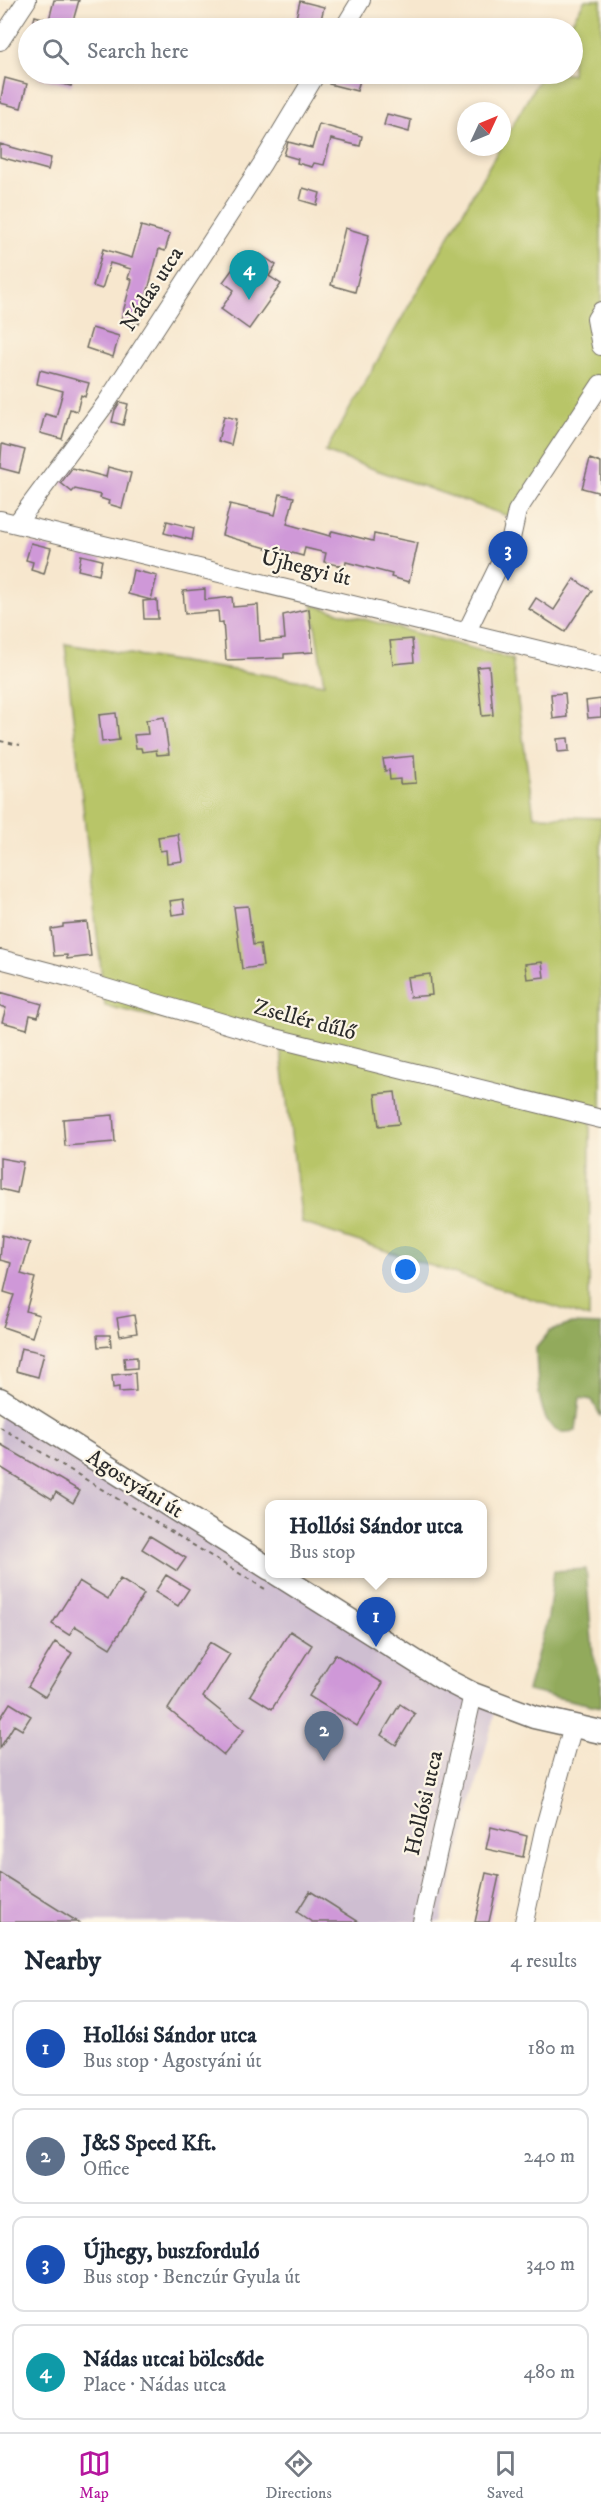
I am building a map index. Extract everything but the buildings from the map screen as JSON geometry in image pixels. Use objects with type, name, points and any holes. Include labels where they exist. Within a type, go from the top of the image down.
[{"type":"main road","name":"Agostyáni út","points":[[0,1399],[265,1566]]},
{"type":"main road","points":[[283,1578],[442,1678],[473,1694],[534,1717],[601,1732]]},
{"type":"street","points":[[0,41],[27,0]]},
{"type":"street","points":[[350,18],[361,0]]},
{"type":"street","name":"Nádas utca","points":[[9,521],[107,402],[262,164],[310,84]]},
{"type":"street","points":[[601,311],[596,319],[601,346]]},
{"type":"street","points":[[467,631],[510,543],[517,511],[601,384]]},
{"type":"street","name":"Újhegyi út","points":[[9,521],[467,631],[601,666]]},
{"type":"street","name":"Zsellér dűlő","points":[[0,959],[267,1036],[601,1119]]},
{"type":"street","name":"Hollósi utca","points":[[422,1922],[473,1694]]},
{"type":"street","points":[[524,1922],[544,1830],[573,1726]]},
{"type":"path","points":[[0,741],[20,745]]},
{"type":"shaded area","points":[[0,1397],[265,1561],[265,1578],[292,1578],[497,1705],[441,1922],[0,1922]]},
{"type":"green space","points":[[585,0],[601,0],[601,388],[522,521],[325,452],[495,156],[511,156],[511,128],[536,84],[583,84],[583,18],[574,18]]},
{"type":"green space","points":[[312,605],[512,659],[534,816],[601,818],[601,1118],[590,1117],[589,1318],[302,1223],[280,1045],[105,1006],[65,644],[324,684]]},
{"type":"green space","points":[[571,1324],[601,1325],[601,1417],[592,1400],[580,1398],[576,1431],[561,1432],[553,1428],[542,1408],[536,1348],[550,1331]]},
{"type":"green space","points":[[586,1569],[593,1654],[601,1680],[601,1707],[527,1691],[548,1617],[554,1571]]},
{"type":"place","name":"Nádas utcai bölcsőde","points":[[249,300]]},
{"type":"place","name":"Újhegy, buszforduló","points":[[508,581]]},
{"type":"place","name":"Hollósi Sándor utca","points":[[376,1647]]},
{"type":"place","name":"J&S Speed Kft.","points":[[324,1761]]}]
